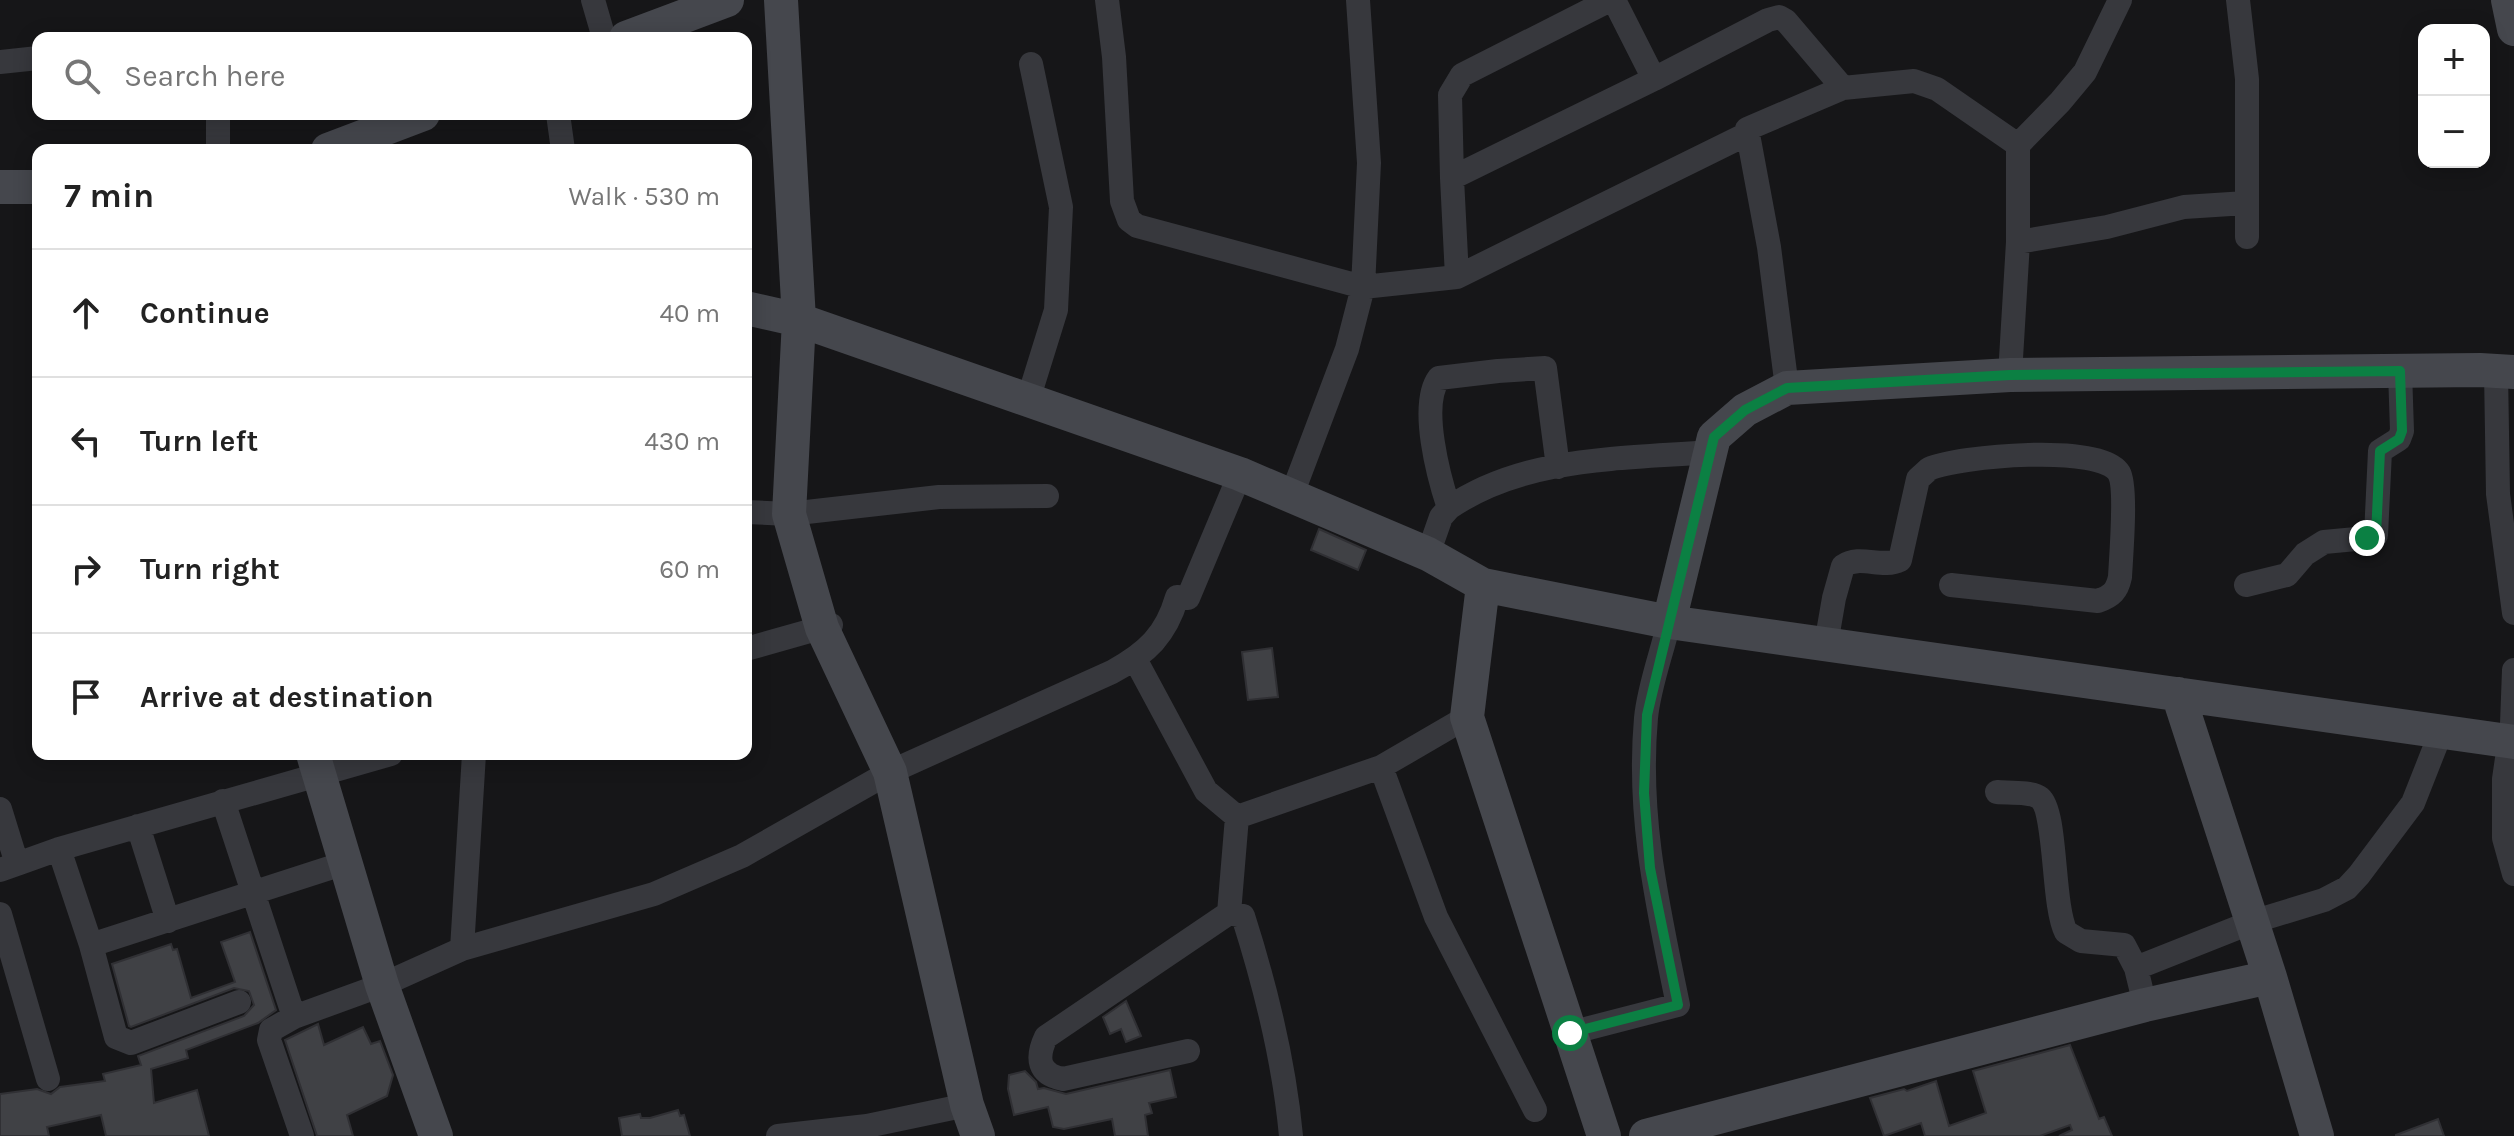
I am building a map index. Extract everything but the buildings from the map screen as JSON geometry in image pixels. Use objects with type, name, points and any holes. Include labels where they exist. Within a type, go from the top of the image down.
[{"type":"street","points":[[593,0],[602,32]]},
{"type":"street","points":[[642,32],[727,0]]},
{"type":"street","points":[[778,1136],[867,1126],[973,1120],[890,772],[826,626],[789,514],[799,320],[781,0]]},
{"type":"street","points":[[1107,0],[1114,57],[1122,201],[1129,220],[1137,226],[1363,287],[1457,277],[1747,134]]},
{"type":"street","points":[[1291,497],[1347,349],[1363,287],[1369,163],[1358,0]]},
{"type":"street","points":[[1457,277],[1450,95],[1462,75],[1612,0],[1654,79]]},
{"type":"street","points":[[2010,375],[2018,242],[2018,145],[2085,72],[2120,0]]},
{"type":"street","points":[[2238,0],[2247,79],[2247,237]]},
{"type":"street","points":[[2508,0],[2514,29]]},
{"type":"street","points":[[1452,178],[1779,17],[1786,21],[1843,88]]},
{"type":"street","points":[[0,62],[32,59]]},
{"type":"street","points":[[1028,400],[1056,310],[1061,207],[1031,64]]},
{"type":"street","points":[[1787,388],[1769,247],[1747,134],[1751,125],[1843,88],[1914,81],[1937,89],[2018,145]]},
{"type":"street","points":[[218,120],[218,144]]},
{"type":"street","points":[[344,144],[407,120]]},
{"type":"street","points":[[559,120],[562,144]]},
{"type":"street","points":[[0,187],[32,187]]},
{"type":"street","points":[[2018,242],[2107,227],[2184,207],[2246,203]]},
{"type":"street","points":[[752,309],[799,320],[1240,474],[1428,554],[1483,585],[1669,622],[2512,742]]},
{"type":"street","points":[[1449,508],[1436,468],[1432,437],[1432,387],[1439,378],[1545,368],[1558,467]]},
{"type":"street","points":[[2246,585],[2287,575],[2305,554],[2324,542],[2376,535],[2380,451],[2399,439],[2402,431],[2400,371]]},
{"type":"street","points":[[1570,1033],[1678,1005],[1650,868],[1644,793],[1647,715],[1714,437],[1733,419],[1787,388],[2010,375],[2505,372],[2498,494],[2514,613]]},
{"type":"street","points":[[1428,554],[1441,517],[1449,508],[1517,475],[1590,461],[1711,452]]},
{"type":"street","points":[[1826,644],[1843,566],[1856,561],[1893,563],[1900,560],[1918,479],[1929,469],[2031,453],[2106,462],[2120,474],[2120,577],[2110,597],[2098,601],[1951,585]]},
{"type":"street","points":[[302,1136],[269,1034],[271,1030],[294,1017],[382,985],[462,949],[654,894],[742,856],[890,772],[1135,659],[1151,647],[1172,613],[1177,597],[1188,598],[1240,474]]},
{"type":"street","points":[[752,512],[789,514],[939,497],[1047,496]]},
{"type":"street","points":[[1483,585],[1467,717],[1604,1136]]},
{"type":"street","points":[[752,647],[826,626]]},
{"type":"street","points":[[1135,659],[1206,791],[1237,817]]},
{"type":"street","points":[[2514,670],[2512,742],[2504,779],[2504,838],[2514,874]]},
{"type":"street","points":[[2178,694],[2270,977],[2317,1136]]},
{"type":"street","points":[[1237,817],[1381,767],[1467,717]]},
{"type":"street","points":[[2136,968],[2252,922],[2324,900],[2347,888],[2413,803],[2441,732]]},
{"type":"street","points":[[0,809],[9,867],[59,849],[223,801],[316,765],[350,760]]},
{"type":"street","points":[[462,949],[474,760]]},
{"type":"street","points":[[316,765],[382,985],[436,1136]]},
{"type":"street","points":[[1381,767],[1436,917],[1535,1110]]},
{"type":"street","points":[[1997,792],[2027,794],[2043,801],[2049,822],[2059,912],[2066,932],[2081,941],[2124,945],[2136,968],[2145,1005]]},
{"type":"street","points":[[223,801],[294,1017]]},
{"type":"street","points":[[1229,913],[1237,817]]},
{"type":"street","points":[[138,826],[168,921]]},
{"type":"street","points":[[59,849],[91,945],[116,1037],[131,1043],[239,1002]]},
{"type":"street","points":[[91,945],[345,863]]},
{"type":"street","points":[[1188,1051],[1063,1079],[1049,1077],[1043,1069],[1039,1051],[1046,1037],[1229,913],[1243,916],[1265,987],[1287,1090],[1291,1136]]},
{"type":"street","points":[[0,914],[48,1079]]},
{"type":"street","points":[[1646,1136],[2145,1005],[2270,977]]},
{"type":"route","points":[[1570,1033],[1678,1005],[1650,868],[1644,793],[1647,715],[1714,437],[1745,410],[1787,388],[2010,375],[2400,371],[2402,431],[2399,439],[2380,451],[2376,535],[2367,538]]}]
